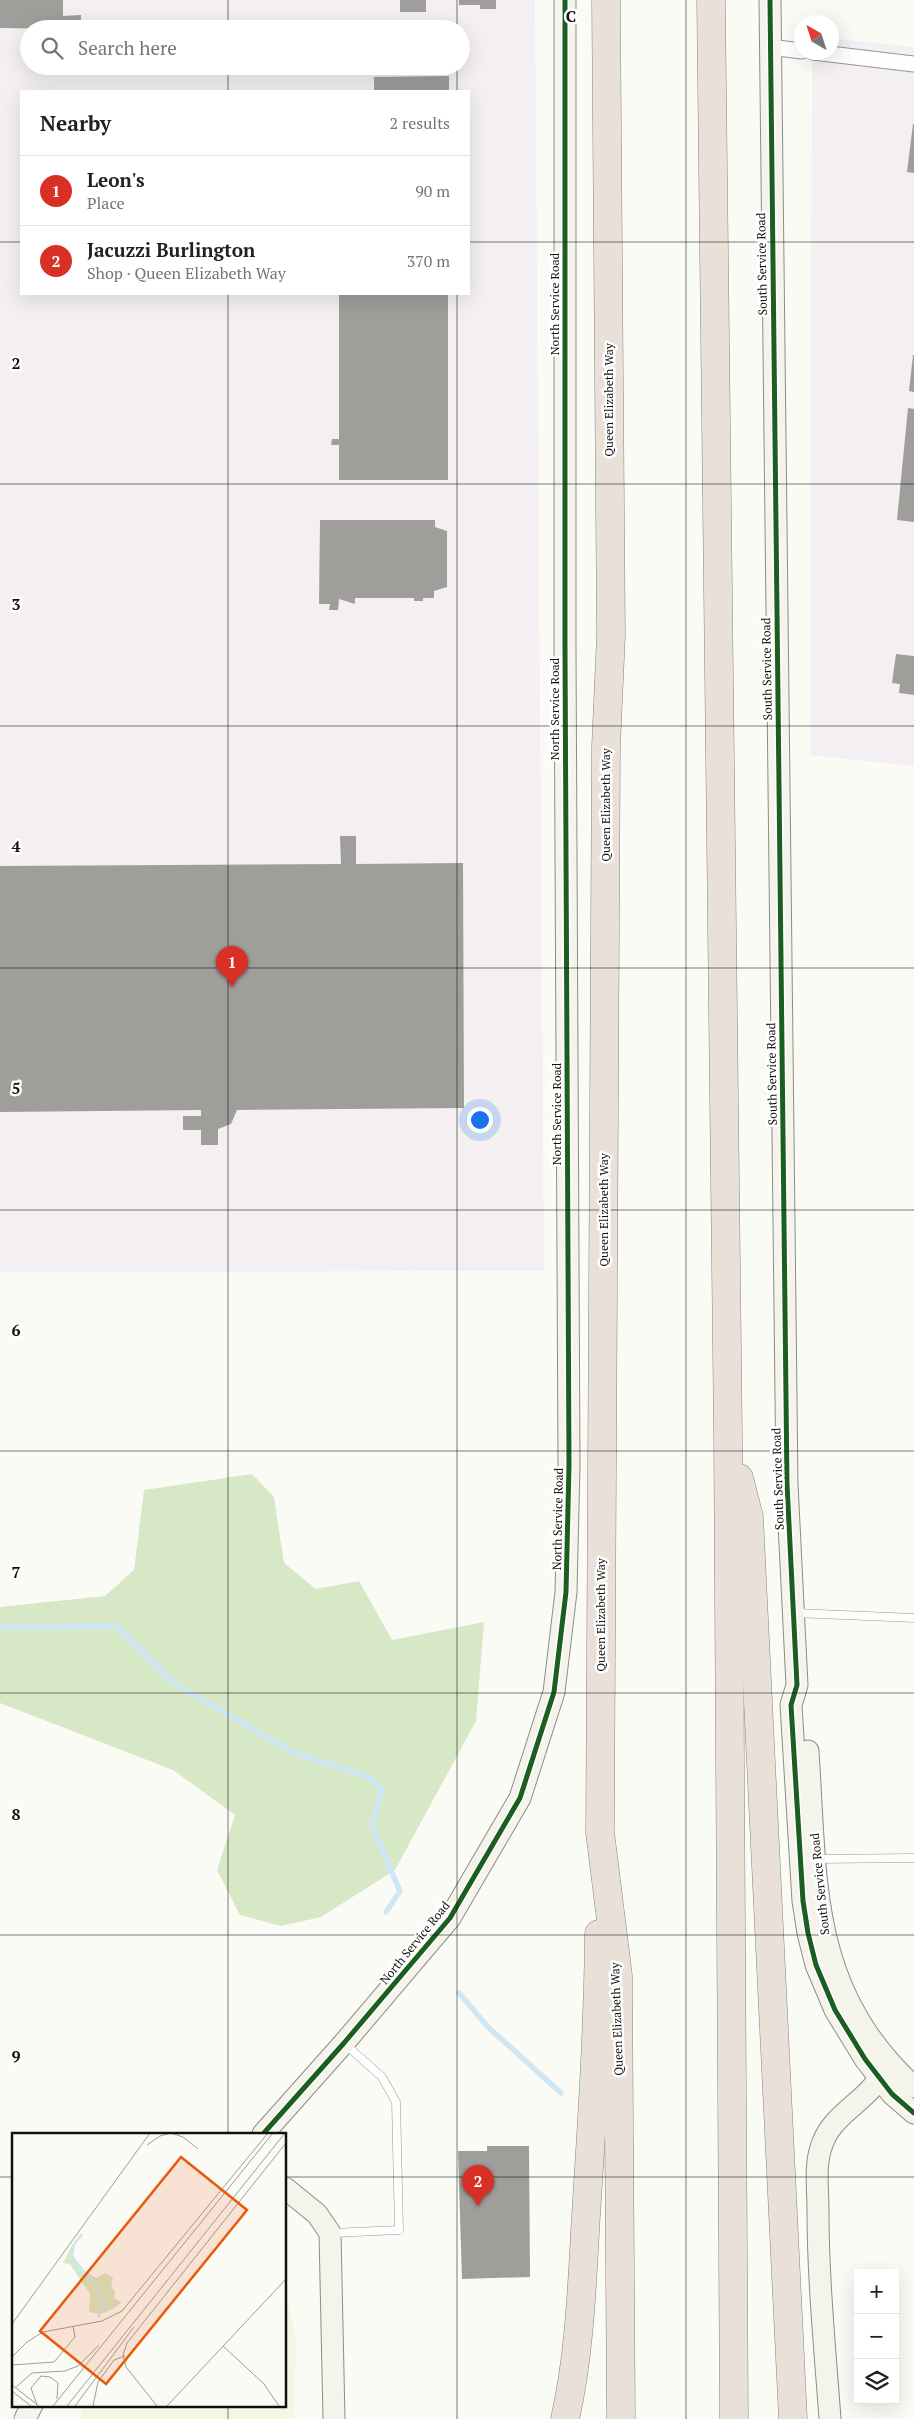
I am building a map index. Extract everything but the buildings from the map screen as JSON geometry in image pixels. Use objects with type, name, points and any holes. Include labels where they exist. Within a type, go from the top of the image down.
[{"type":"highway","name":"Queen Elizabeth Way","points":[[606,0],[611,635],[606,756],[600,1832],[618,1976],[622,2419]]},
{"type":"highway","points":[[711,0],[728,1435],[734,2419]]},
{"type":"highway","points":[[728,1435],[749,1517],[793,2419]]},
{"type":"highway","points":[[565,2419],[574,2380],[596,2046],[600,1832]]},
{"type":"street","name":"North Service Road","points":[[264,2133],[344,2043],[450,1918],[520,1798],[554,1692],[566,1592],[569,1465],[565,658],[565,0]]},
{"type":"street","name":"South Service Road","points":[[770,0],[769,48],[787,1454],[797,1685],[791,1704],[808,1859],[832,1964],[854,2014],[886,2058],[914,2087]]},
{"type":"street","points":[[769,48],[794,50]]},
{"type":"street","points":[[839,55],[914,64]]},
{"type":"street","name":"South Service Road","points":[[808,1859],[808,1933],[822,1980],[843,2024],[880,2079],[892,2094],[914,2113]]},
{"type":"street","points":[[830,2419],[819,2248],[817,2163],[822,2143],[832,2124],[880,2079],[886,2058]]},
{"type":"street","points":[[286,2189],[318,2214],[330,2233],[334,2419]]},
{"type":"street","points":[[25,2419],[32,2406]]},
{"type":"lane","points":[[793,1613],[914,1618]]},
{"type":"lane","points":[[808,1859],[914,1858]]},
{"type":"lane","points":[[330,2233],[399,2230],[396,2102],[382,2077],[344,2043]]},
{"type":"shaded area","points":[[0,0],[535,0],[544,1271],[0,1272]]},
{"type":"shaded area","points":[[839,39],[914,47],[914,766],[810,755],[812,60],[839,60]]},
{"type":"green space","points":[[252,1474],[274,1497],[284,1563],[316,1589],[359,1581],[392,1640],[484,1622],[476,1721],[395,1870],[321,1917],[281,1926],[240,1915],[217,1870],[235,1815],[173,1770],[0,1703],[0,1607],[105,1596],[134,1570],[144,1490]]},
{"type":"green space","points":[[286,2293],[296,2338],[294,2419],[78,2419],[84,2406],[286,2406]]},
{"type":"waterway","points":[[0,1627],[117,1626],[174,1683],[292,1752],[369,1777],[382,1790],[372,1826],[400,1891],[386,1912]]},
{"type":"waterway","points":[[459,1993],[488,2027],[561,2093]]},
{"type":"cycle path","points":[[264,2133],[344,2043],[450,1918],[520,1798],[554,1692],[566,1592],[569,1465],[565,648],[565,0]]},
{"type":"cycle path","points":[[770,0],[787,1484],[797,1685],[791,1705],[803,1901],[816,1965],[835,2010],[865,2059],[892,2094],[914,2113]]},
{"type":"place","name":"Leon's","points":[[232,987]]},
{"type":"place","name":"Jacuzzi Burlington","points":[[478,2206]]}]
